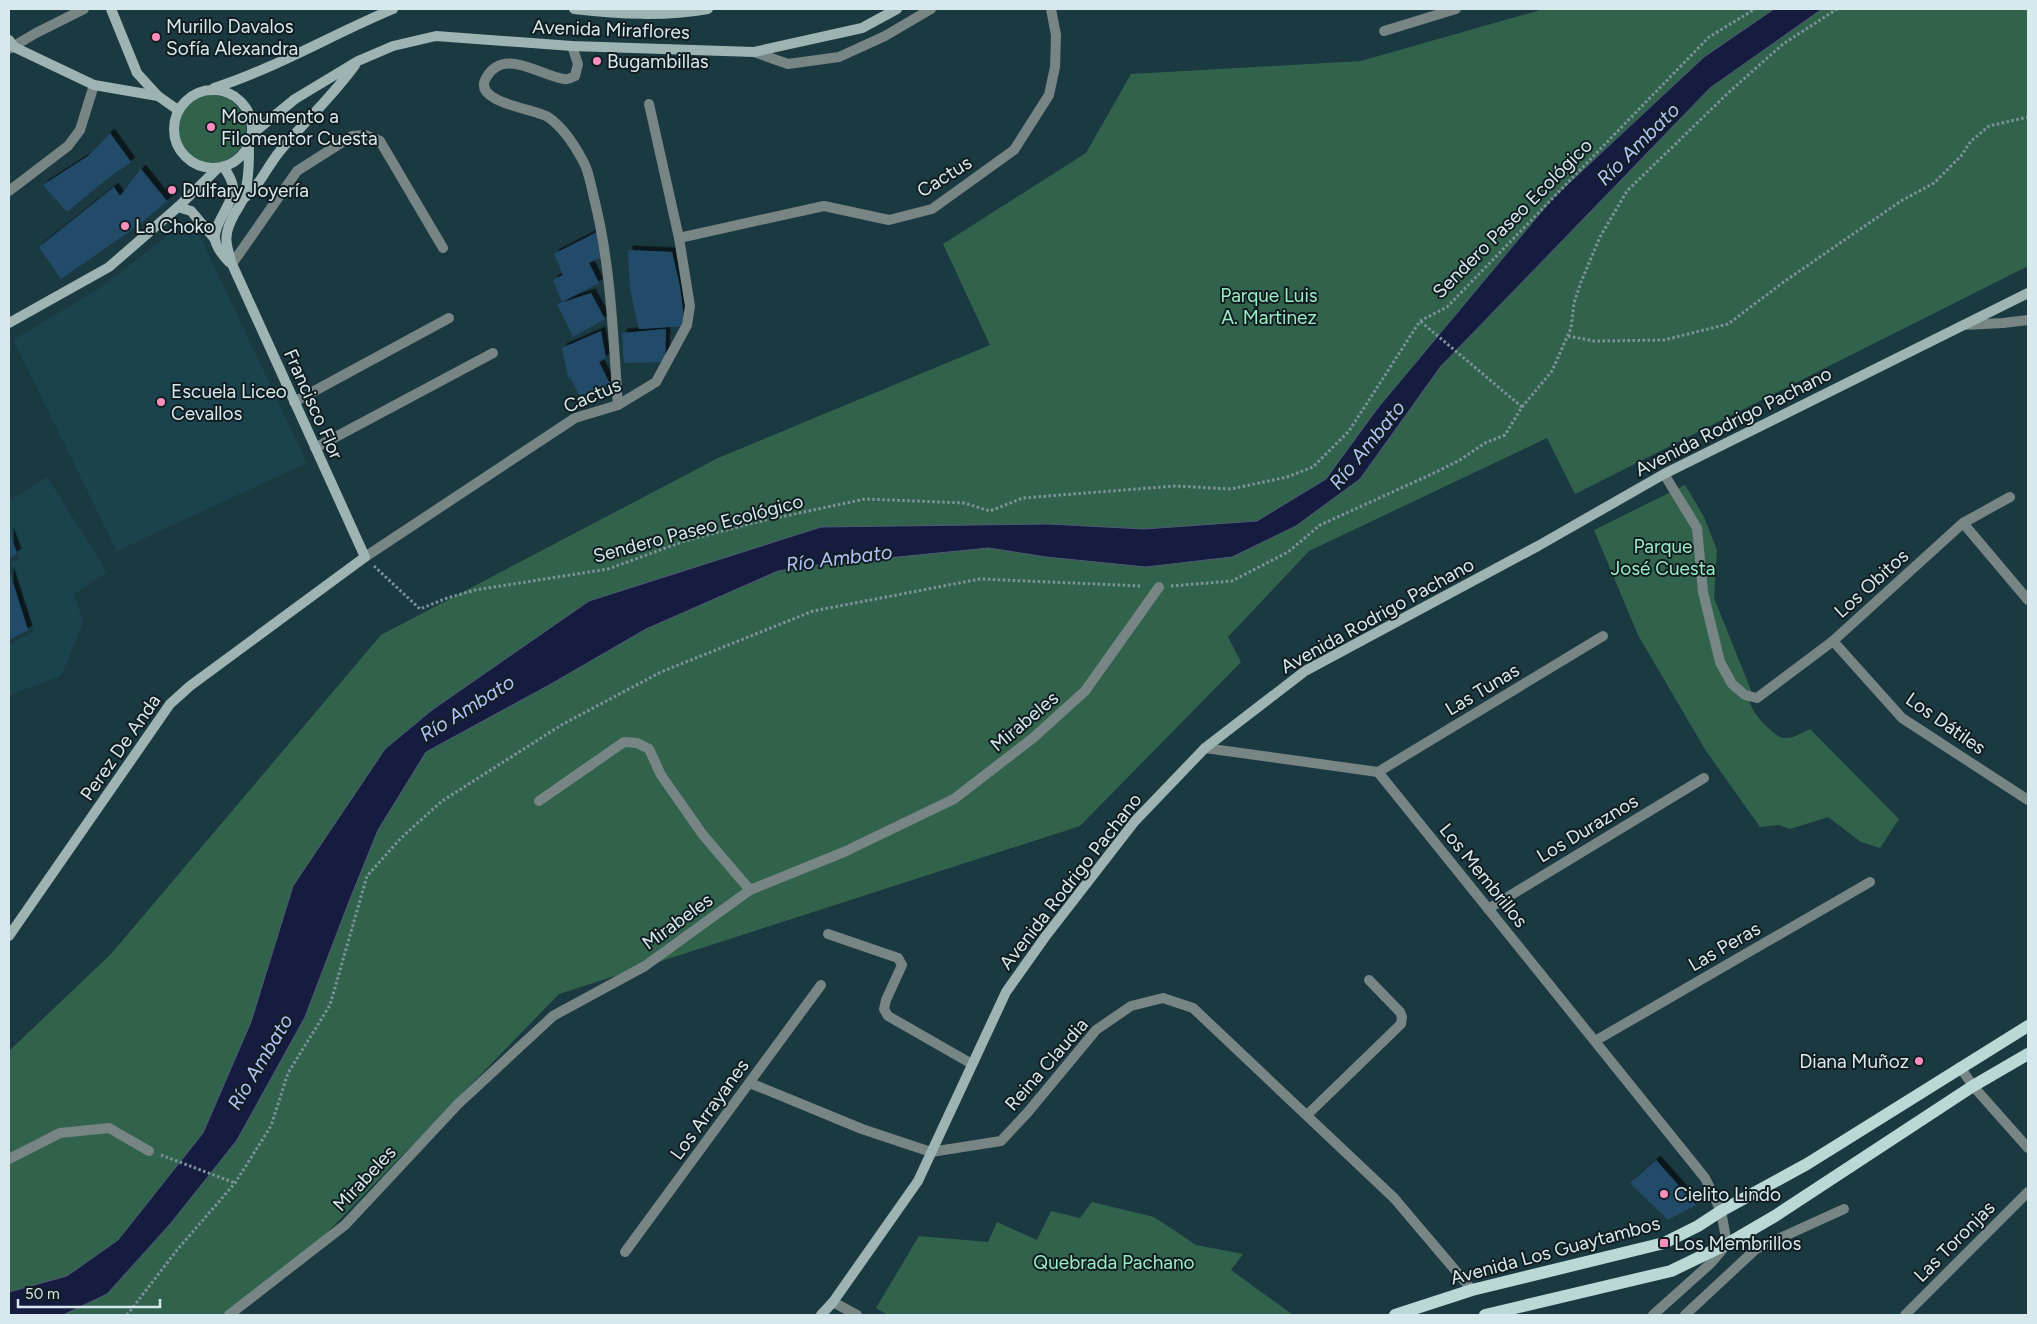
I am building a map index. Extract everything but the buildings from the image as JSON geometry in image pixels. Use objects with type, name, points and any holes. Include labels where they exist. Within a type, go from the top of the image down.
[{"type":"main road","points":[[111,9],[137,73],[158,96],[178,110]]},
{"type":"main road","points":[[221,167],[210,168],[193,163],[181,151],[174,135],[178,110],[191,96],[247,78],[357,24],[393,9]]},
{"type":"main road","points":[[574,9],[629,14],[682,14],[708,9]]},
{"type":"main road","name":"Avenida Miraflores","points":[[252,134],[295,99],[358,61],[393,46],[436,36],[572,46],[754,52],[862,28],[897,9]]},
{"type":"main road","points":[[10,45],[94,85],[158,96]]},
{"type":"main road","points":[[243,200],[254,191],[279,152],[341,84],[358,61]]},
{"type":"main road","points":[[210,90],[232,94],[241,102],[250,116],[252,134],[243,200],[227,229],[225,239],[232,264]]},
{"type":"main road","points":[[9,324],[109,267],[221,167],[239,158],[249,145]]},
{"type":"main road","points":[[214,238],[234,188],[232,180],[221,167]]},
{"type":"main road","points":[[178,207],[191,210],[214,238],[218,251],[232,264]]},
{"type":"main road","name":"Francisco Flor","points":[[232,264],[365,557]]},
{"type":"main road","name":"Avenida Rodrigo Pachano","points":[[821,1315],[833,1302],[918,1181],[1006,992],[1135,821],[1206,748],[1305,671],[1538,546],[1664,474],[2028,293]]},
{"type":"main road","name":"Perez De Anda","points":[[9,936],[170,704],[190,686],[365,557]]},
{"type":"main road","name":"Avenida Los Guaytambos","points":[[1395,1315],[1472,1290],[1664,1243],[1698,1226],[1721,1211],[1807,1164],[2028,1026]]},
{"type":"main road","points":[[1485,1315],[1672,1271],[1727,1244],[1775,1216],[1972,1086],[2028,1054]]},
{"type":"street","points":[[10,45],[84,9]]},
{"type":"street","points":[[754,52],[788,64],[839,57],[885,36],[931,9]]},
{"type":"street","name":"Cactus","points":[[679,238],[824,206],[889,220],[932,208],[1014,150],[1049,95],[1055,67],[1056,36],[1051,9]]},
{"type":"street","points":[[1384,31],[1456,9]]},
{"type":"street","points":[[572,46],[578,64],[575,76],[565,80],[531,66],[506,64],[495,68],[486,79],[484,85],[487,93],[498,101],[546,116],[559,126],[584,163],[603,233],[618,405]]},
{"type":"street","points":[[9,191],[68,146],[80,130],[94,85]]},
{"type":"street","name":"Cactus","points":[[365,557],[576,418],[618,405],[656,382],[686,325],[690,306],[679,238],[649,104]]},
{"type":"street","points":[[232,264],[297,171],[352,136],[365,135],[380,141],[443,248]]},
{"type":"street","points":[[294,402],[449,318]]},
{"type":"street","points":[[1963,325],[2028,320]]},
{"type":"street","points":[[315,448],[493,353]]},
{"type":"street","name":"Los Obitos","points":[[1664,474],[1697,528],[1704,592],[1720,662],[1732,684],[1744,695],[1757,698],[1833,641],[1963,523],[2010,497]]},
{"type":"street","points":[[1963,523],[2028,600]]},
{"type":"street","name":"Mirabeles","points":[[229,1315],[345,1225],[458,1104],[553,1016],[645,966],[750,890],[844,852],[954,799],[1033,738],[1085,691],[1159,587]]},
{"type":"street","name":"Las Tunas","points":[[1378,772],[1603,636]]},
{"type":"street","name":"Los Dátiles","points":[[1833,641],[1902,718],[2028,800]]},
{"type":"street","points":[[539,802],[624,742],[637,743],[649,749],[660,775],[703,835],[750,890]]},
{"type":"street","points":[[1206,748],[1378,772]]},
{"type":"street","name":"Los Membrillos","points":[[1378,772],[1705,1178],[1721,1211],[1727,1244]]},
{"type":"street","name":"Los Duraznos","points":[[1488,909],[1704,778]]},
{"type":"street","name":"Las Peras","points":[[1595,1041],[1870,882]]},
{"type":"street","points":[[828,934],[898,958],[902,965],[886,1000],[884,1009],[888,1016],[972,1064]]},
{"type":"street","points":[[1307,1115],[1401,1024],[1402,1017],[1400,1012],[1369,980]]},
{"type":"street","name":"Los Arrayanes","points":[[625,1252],[821,985]]},
{"type":"street","name":"Reina Claudia","points":[[750,1082],[862,1129],[931,1152],[1001,1141],[1028,1112],[1096,1030],[1131,1006],[1163,998],[1193,1008],[1307,1115],[1394,1198],[1472,1290]]},
{"type":"street","points":[[1960,1067],[1972,1086],[2028,1148]]},
{"type":"street","points":[[9,1159],[60,1134],[109,1128],[149,1151]]},
{"type":"street","name":"Las Toronjas","points":[[1905,1315],[2028,1192]]},
{"type":"street","points":[[1685,1315],[1756,1249],[1844,1209]]},
{"type":"street","points":[[1653,1315],[1711,1263],[1727,1244]]},
{"type":"street","points":[[833,1302],[857,1315]]},
{"type":"path","name":"Sendero Paseo Ecológico","points":[[365,557],[420,609],[447,598],[475,590],[608,569],[685,541],[757,522],[865,499],[964,503],[990,511],[1022,498],[1175,486],[1231,489],[1287,477],[1312,467],[1349,431],[1420,322],[1447,306],[1709,36],[1755,9]]},
{"type":"path","points":[[127,1315],[177,1250],[234,1183],[271,1126],[288,1073],[330,1005],[367,876],[401,838],[442,801],[563,724],[661,672],[813,612],[980,579],[1159,587],[1232,581],[1288,552],[1320,525],[1432,474],[1460,460],[1485,443],[1506,436],[1522,407],[1552,371],[1571,328],[1574,303],[1580,282],[1600,237],[1627,191],[1728,93],[1783,44],[1837,9]]},
{"type":"path","points":[[1568,336],[1594,341],[1664,340],[1728,324],[1785,281],[1901,201],[1934,183],[1962,156],[1971,141],[1989,126],[2028,116]]},
{"type":"path","points":[[1420,322],[1522,407]]},
{"type":"path","points":[[149,1151],[234,1183]]},
{"type":"shaded area","name":"Escuela Liceo Cevallos","points":[[191,217],[307,463],[117,551],[13,340],[103,286]]},
{"type":"shaded area","points":[[47,477],[107,572],[74,594],[83,622],[61,676],[10,695],[9,645],[33,632],[10,561],[20,560],[9,531],[9,501]]},
{"type":"green space","name":"Parque Luis A. Martinez","points":[[1544,9],[2028,9],[2028,266],[1575,494],[1547,438],[1309,551],[1228,637],[1241,662],[1080,826],[559,994],[320,1240],[224,1315],[9,1315],[9,1051],[111,954],[381,635],[718,458],[990,345],[943,244],[1086,153],[1131,74],[1361,61]]},
{"type":"green space","points":[[212,95],[225,98],[236,105],[243,116],[246,129],[243,142],[236,153],[225,160],[212,163],[199,160],[188,153],[181,142],[178,129],[181,116],[188,105],[199,98]]},
{"type":"green space","name":"Parque José Cuesta","points":[[1685,485],[1704,517],[1717,550],[1714,598],[1751,690],[1750,702],[1754,712],[1780,737],[1791,738],[1810,729],[1899,819],[1880,848],[1861,842],[1828,817],[1790,829],[1779,825],[1760,827],[1706,751],[1638,635],[1594,530]]},
{"type":"green space","name":"Quebrada Pachano","points":[[1092,1202],[1154,1217],[1196,1245],[1243,1254],[1231,1270],[1293,1315],[888,1315],[876,1308],[919,1236],[988,1242],[997,1222],[1037,1240],[1051,1211],[1080,1218]]},
{"type":"water","name":"Río Ambato","points":[[1774,9],[1822,9],[1710,88],[1441,366],[1360,479],[1296,526],[1232,557],[1146,567],[1046,557],[989,548],[817,565],[778,571],[646,629],[551,684],[426,752],[378,830],[305,1017],[237,1140],[171,1223],[107,1294],[63,1315],[9,1315],[9,1292],[67,1276],[118,1240],[203,1133],[251,1022],[293,886],[385,749],[432,710],[589,601],[821,527],[1049,524],[1144,529],[1257,521],[1326,479],[1377,409],[1553,198],[1704,57]]},
{"type":"place","name":"Murillo Davalos Sofía Alexandra","points":[[156,37]]},
{"type":"place","name":"Bugambillas","points":[[597,61]]},
{"type":"place","name":"Monumento a Filomentor Cuesta","points":[[211,127]]},
{"type":"place","name":"Dulfary Joyería","points":[[172,190]]},
{"type":"place","name":"La Choko","points":[[125,226]]},
{"type":"place","name":"Escuela Liceo Cevallos","points":[[161,402]]},
{"type":"place","name":"Diana Muñoz","points":[[1919,1061]]},
{"type":"place","name":"Cielito Lindo","points":[[1664,1194]]},
{"type":"place","name":"Los Membrillos","points":[[1664,1243]]}]
